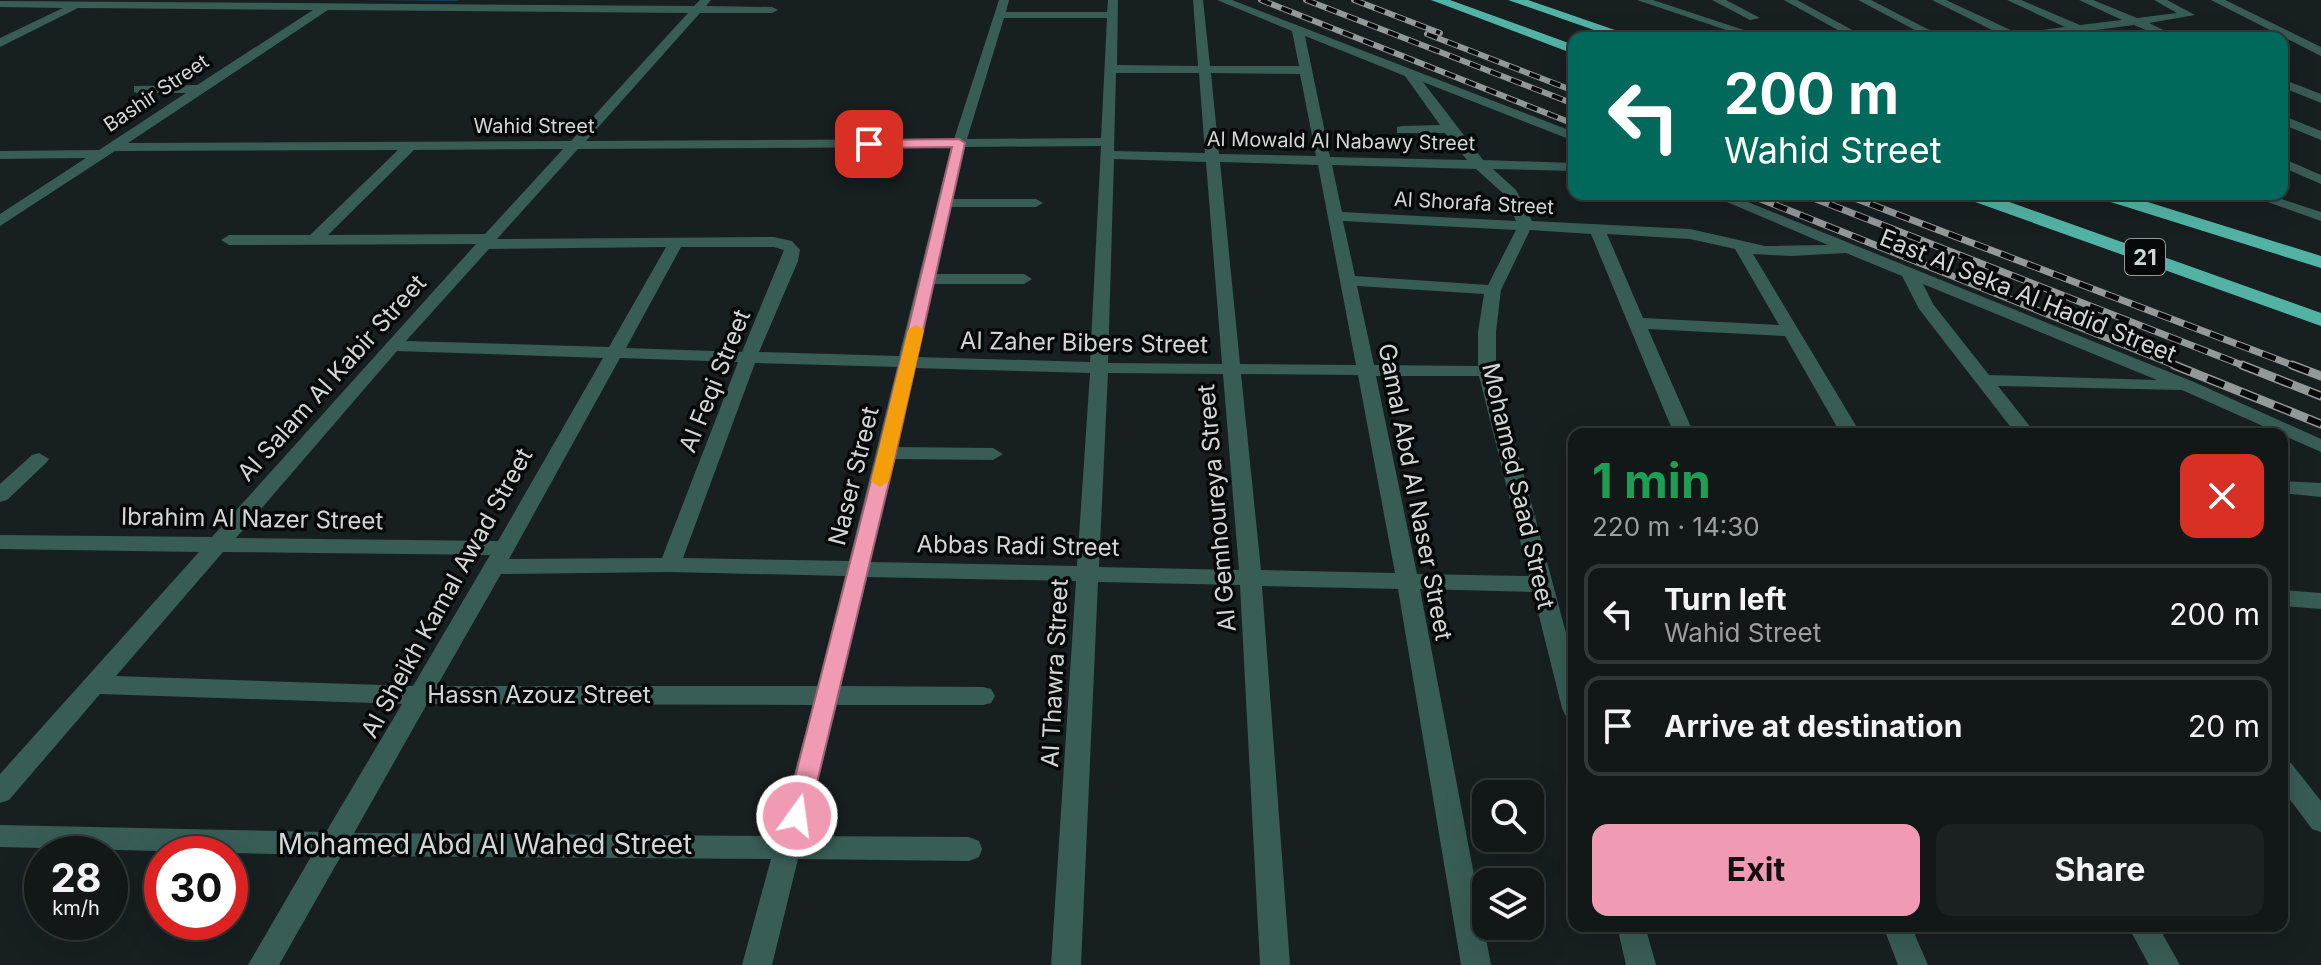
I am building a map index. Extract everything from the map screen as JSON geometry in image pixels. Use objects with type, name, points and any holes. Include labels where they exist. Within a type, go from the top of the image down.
[{"type":"highway","points":[[1438,0],[1568,48]]},
{"type":"highway","points":[[1515,0],[1613,32]]},
{"type":"highway","name":"21","points":[[1987,200],[2321,320]]},
{"type":"highway","name":"21","points":[[2123,200],[2321,262]]},
{"type":"street","name":"Al Gemhoureya Street","points":[[1198,0],[1251,578],[1275,965]]},
{"type":"street","points":[[1222,0],[1568,135]]},
{"type":"street","points":[[1642,0],[1743,32]]},
{"type":"street","points":[[1717,0],[1754,18]]},
{"type":"street","points":[[1789,0],[1850,32]]},
{"type":"street","points":[[1863,0],[1927,32]]},
{"type":"street","points":[[1937,0],[2004,32]]},
{"type":"street","points":[[2012,0],[2085,32]]},
{"type":"street","points":[[2084,0],[2160,32]]},
{"type":"street","points":[[2058,32],[2189,15],[2159,0]]},
{"type":"street","points":[[2216,0],[2281,32]]},
{"type":"street","name":"Bashir Street","points":[[0,221],[331,3]]},
{"type":"street","points":[[0,4],[700,5],[772,10]]},
{"type":"street","points":[[0,43],[77,5]]},
{"type":"street","name":"Al Salam Al Kabir Street","points":[[0,792],[392,346],[700,5]]},
{"type":"street","points":[[1001,7],[1113,8]]},
{"type":"street","name":"Naser Street","points":[[757,965],[887,453],[959,143],[1001,7]]},
{"type":"street","name":"Al Thawra Street","points":[[1066,965],[1099,368],[1113,8]]},
{"type":"street","points":[[0,29],[29,29]]},
{"type":"street","name":"Gamal Abd Al Naser Street","points":[[1298,31],[1408,582],[1476,965]]},
{"type":"street","points":[[2288,36],[2321,52]]},
{"type":"street","points":[[1110,69],[1305,70]]},
{"type":"street","points":[[1408,71],[1479,165],[1506,185],[1516,199],[1525,226]]},
{"type":"street","points":[[2288,85],[2321,99]]},
{"type":"street","points":[[138,89],[198,89]]},
{"type":"street","points":[[2288,122],[2321,136]]},
{"type":"street","points":[[1402,130],[1450,129]]},
{"type":"street","name":"Wahid Street","points":[[0,155],[410,146],[959,143]]},
{"type":"street","name":"Al Mowald Al Nabawy Street","points":[[959,143],[1108,149],[1212,158],[1568,167]]},
{"type":"street","points":[[314,240],[410,146]]},
{"type":"street","points":[[2288,165],[2321,180]]},
{"type":"street","name":"East Al Seka Al Hadid Street","points":[[1730,200],[2188,386],[2281,428]]},
{"type":"street","points":[[2271,200],[2321,217]]},
{"type":"street","points":[[944,203],[1036,203]]},
{"type":"street","name":"Al Shorafa Street","points":[[1334,216],[1703,235],[1741,246],[1783,251],[1849,249]]},
{"type":"street","name":"Mohamed Saad Street","points":[[1525,226],[1493,290],[1487,332],[1487,371],[1568,686]]},
{"type":"street","points":[[1597,229],[1681,428]]},
{"type":"street","points":[[229,240],[675,245]]},
{"type":"street","name":"Al Feqi Street","points":[[670,565],[792,250],[787,244],[675,245]]},
{"type":"street","name":"Al Sheikh Kamal Awad Street","points":[[263,965],[675,245]]},
{"type":"street","points":[[1741,246],[1847,428]]},
{"type":"street","points":[[1910,275],[1925,305],[2021,428]]},
{"type":"street","points":[[928,279],[1024,279]]},
{"type":"street","points":[[1346,280],[1493,290]]},
{"type":"street","points":[[1636,323],[1790,331]]},
{"type":"street","name":"Al Zaher Bibers Street","points":[[392,346],[1099,368],[1487,371]]},
{"type":"street","points":[[1985,380],[2188,386]]},
{"type":"street","name":"East Al Seka Al Hadid Street","points":[[2288,431],[2321,446]]},
{"type":"street","points":[[887,453],[993,454]]},
{"type":"street","points":[[0,495],[39,459]]},
{"type":"street","points":[[2288,487],[2321,490]]},
{"type":"street","name":"Ibrahim Al Nazer Street","points":[[0,542],[216,544],[499,557]]},
{"type":"street","name":"Abbas Radi Street","points":[[499,557],[670,565],[1540,584]]},
{"type":"street","points":[[2288,598],[2321,601]]},
{"type":"street","name":"Hassn Azouz Street","points":[[95,685],[420,695],[983,696]]},
{"type":"street","points":[[2296,786],[2321,821]]},
{"type":"street","name":"Mohamed Abd Al Wahed Street","points":[[0,836],[335,844],[789,845],[969,849]]},
{"type":"street","points":[[1633,932],[1641,965]]},
{"type":"street","points":[[1899,932],[1913,965]]},
{"type":"street","points":[[2146,932],[2165,965]]},
{"type":"railway","points":[[1261,0],[1568,122]]},
{"type":"railway","points":[[1306,0],[1568,102]]},
{"type":"railway","points":[[1354,0],[1440,33]]},
{"type":"railway","points":[[1427,34],[1568,89]]},
{"type":"railway","points":[[1763,200],[2179,367]]},
{"type":"railway","points":[[1818,200],[2247,367]]},
{"type":"railway","points":[[1860,200],[2297,367]]},
{"type":"railway","points":[[2174,365],[2321,424]]},
{"type":"railway","points":[[2242,365],[2321,396]]},
{"type":"railway","points":[[2292,365],[2321,376]]},
{"type":"slow traffic","points":[[880,481],[916,330]]},
{"type":"route","points":[[797,816],[887,453],[959,143],[869,144]]}]
